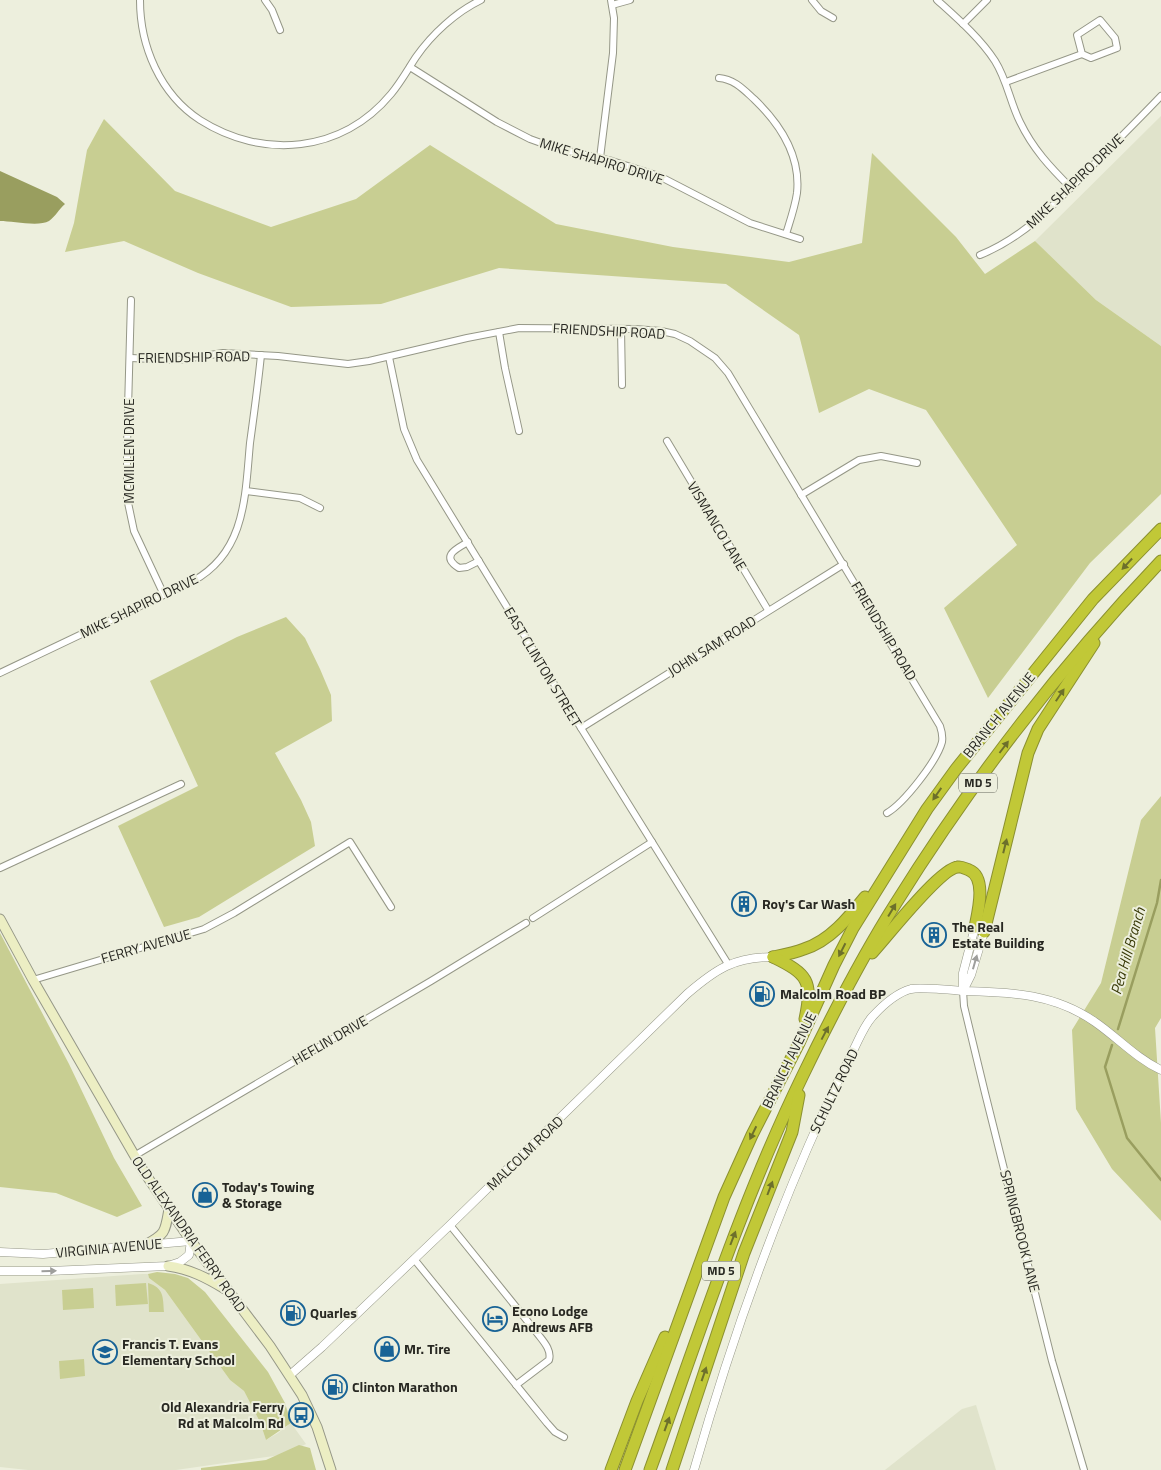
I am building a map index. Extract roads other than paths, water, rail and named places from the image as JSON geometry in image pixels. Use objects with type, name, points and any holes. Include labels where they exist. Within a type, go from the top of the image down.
[{"type":"highway","name":"BRANCH AVENUE","points":[[625,1470],[724,1197],[748,1144],[800,1043],[834,965],[853,928],[927,809],[956,769],[1093,600],[1161,529]]},
{"type":"highway","name":"BRANCH AVENUE","points":[[650,1470],[744,1211],[802,1076],[859,967],[894,905],[996,757],[1070,660],[1161,561]]},
{"type":"highway","points":[[980,929],[1028,753],[1038,729],[1114,612]]},
{"type":"highway","points":[[773,957],[805,949],[825,938],[848,919],[903,849]]},
{"type":"highway","points":[[859,967],[931,885],[948,871],[958,866],[972,871],[979,886],[981,892],[980,929]]},
{"type":"highway","points":[[773,957],[803,974],[808,988],[808,1005],[800,1043]]},
{"type":"highway","points":[[672,1470],[744,1253],[792,1132],[802,1076]]},
{"type":"highway","points":[[611,1470],[637,1401],[668,1330],[696,1278]]},
{"type":"main road","name":"OLD ALEXANDRIA FERRY ROAD","points":[[0,919],[134,1156],[191,1241],[290,1375],[314,1418],[331,1470]]},
{"type":"main road","points":[[145,1245],[162,1235],[166,1227],[169,1209]]},
{"type":"main road","points":[[168,1266],[189,1270],[208,1278],[229,1291]]},
{"type":"street","points":[[140,0],[144,40],[154,67],[168,90],[182,105],[201,120],[226,134],[250,142],[273,146],[312,142],[342,132],[363,120],[380,106],[402,80],[415,58],[431,38],[461,12],[481,0]]},
{"type":"street","points":[[265,0],[272,10],[280,30]]},
{"type":"street","points":[[600,158],[613,53],[614,18],[612,2],[630,0]]},
{"type":"street","points":[[812,0],[822,11],[833,18]]},
{"type":"street","points":[[937,0],[963,24],[995,60],[1006,82],[1020,121],[1037,152],[1071,188]]},
{"type":"street","points":[[963,24],[987,0]]},
{"type":"street","points":[[1006,82],[1082,54],[1091,58],[1116,48],[1115,38],[1100,20],[1077,35],[1082,54]]},
{"type":"street","name":"MIKE SHAPIRO DRIVE","points":[[410,67],[486,116],[523,136],[555,148],[600,158],[659,176],[750,223],[800,239]]},
{"type":"street","points":[[719,78],[730,81],[742,88],[773,119],[788,143],[795,161],[797,194],[786,234]]},
{"type":"street","name":"MIKE SHAPIRO DRIVE","points":[[980,255],[996,249],[1022,232],[1071,188],[1161,96]]},
{"type":"street","name":"MCMILLEN DRIVE","points":[[131,300],[127,455],[129,509],[138,540],[164,595]]},
{"type":"street","name":"FRIENDSHIP ROAD","points":[[130,358],[178,360],[223,353],[348,364],[389,357],[467,338],[529,328],[649,330],[675,334],[700,346],[728,372],[942,730],[942,744],[934,760],[904,800],[887,813]]},
{"type":"street","points":[[621,329],[622,385]]},
{"type":"street","points":[[500,332],[505,368],[519,431]]},
{"type":"street","name":"MIKE SHAPIRO DRIVE","points":[[0,673],[199,578],[216,565],[230,544],[238,526],[246,491],[261,355]]},
{"type":"street","name":"EAST CLINTON STREET","points":[[389,357],[401,416],[413,451],[581,728],[728,964]]},
{"type":"street","name":"VISMANCO LANE","points":[[667,441],[768,610]]},
{"type":"street","points":[[801,495],[859,460],[881,456],[917,463]]},
{"type":"street","points":[[246,491],[300,498],[320,508]]},
{"type":"street","points":[[468,542],[452,551],[450,556],[452,561],[459,568],[463,568],[479,561]]},
{"type":"street","name":"JOHN SAM ROAD","points":[[581,728],[844,564]]},
{"type":"street","points":[[0,868],[181,784]]},
{"type":"street","name":"FERRY AVENUE","points":[[33,980],[198,931],[217,923],[350,842],[391,907]]},
{"type":"street","points":[[533,918],[652,842]]},
{"type":"street","name":"HEFLIN DRIVE","points":[[134,1156],[526,923]]},
{"type":"street","points":[[963,991],[971,975],[980,929]]},
{"type":"street","name":"MALCOLM ROAD","points":[[290,1375],[450,1225],[687,994],[706,978],[728,964],[750,958],[773,957]]},
{"type":"street","name":"SCHULTZ ROAD","points":[[694,1470],[717,1389],[774,1228],[807,1146],[870,1019],[888,1001],[912,989],[1000,992],[1035,996],[1059,1002],[1083,1014],[1133,1053],[1161,1070]]},
{"type":"street","name":"SPRINGBROOK LANE","points":[[963,991],[964,1006],[1052,1361],[1084,1470]]},
{"type":"street","points":[[450,1225],[538,1333],[548,1350],[549,1360],[516,1385]]},
{"type":"street","name":"VIRGINIA AVENUE","points":[[0,1252],[43,1254],[191,1241],[189,1255],[180,1262],[168,1266],[49,1271],[0,1270]]},
{"type":"street","points":[[414,1259],[547,1423],[555,1432],[564,1437]]},
{"type":"waterway","name":"Pea Hill Branch","points":[[1118,1029],[1157,903],[1161,880]]},
{"type":"waterway","name":"Pea Hill Branch","points":[[1112,1045],[1105,1067],[1127,1138],[1161,1180]]},
{"type":"place","name":"Roy's Car Wash","points":[[744,904]]},
{"type":"place","name":"The Real Estate Building","points":[[934,935]]},
{"type":"place","name":"Malcolm Road BP","points":[[762,994]]},
{"type":"place","name":"Today's Towing & Storage","points":[[205,1195]]},
{"type":"place","name":"Quarles","points":[[293,1313]]},
{"type":"place","name":"Econo Lodge Andrews AFB","points":[[495,1319]]},
{"type":"place","name":"Mr. Tire","points":[[387,1349]]},
{"type":"place","name":"Francis T. Evans Elementary School","points":[[105,1352]]},
{"type":"place","name":"Clinton Marathon","points":[[335,1387]]},
{"type":"place","name":"Old Alexandria Ferry Rd at Malcolm Rd","points":[[301,1415]]}]
